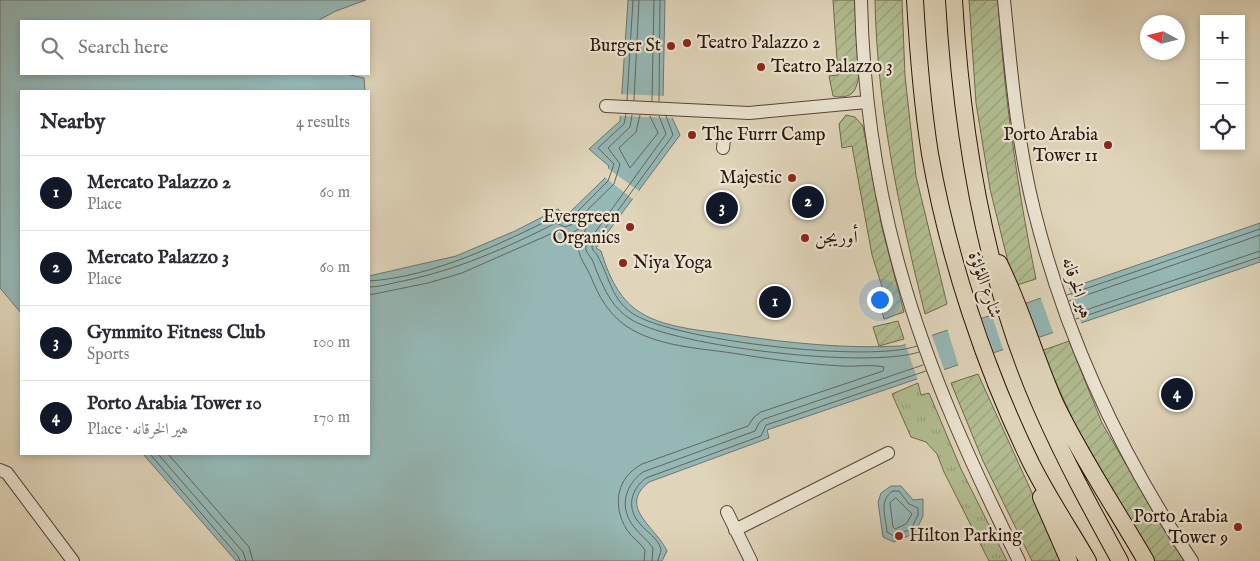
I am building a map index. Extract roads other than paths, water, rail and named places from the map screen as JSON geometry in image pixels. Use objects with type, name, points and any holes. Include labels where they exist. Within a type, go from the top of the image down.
[{"type":"main road","name":"شارع اللؤلؤة","points":[[915,0],[923,102],[930,154],[953,259],[990,368],[1031,463],[1088,561]]},
{"type":"main road","name":"شارع اللؤلؤة","points":[[954,0],[963,109],[987,238],[1028,352],[1060,450],[1120,561]]},
{"type":"main road","points":[[1028,352],[1086,460],[1146,561]]},
{"type":"main road","points":[[1031,463],[1039,492],[1069,561]]},
{"type":"street","points":[[861,0],[867,102],[887,219],[901,274],[939,386],[973,468],[1018,561]]},
{"type":"street","name":"هير الخرقانه","points":[[1004,0],[1021,140],[1034,209],[1055,283],[1074,338],[1093,384],[1134,468],[1154,504],[1192,561]]},
{"type":"street","points":[[606,106],[683,108],[749,113],[867,102]]},
{"type":"street","points":[[735,530],[888,453]]},
{"type":"street","points":[[2,469],[73,561]]},
{"type":"street","points":[[727,512],[751,561]]},
{"type":"water","points":[[0,0],[366,0],[336,11],[319,20],[20,20],[20,75],[350,75],[364,78],[365,90],[20,90],[20,312],[0,288]]},
{"type":"water","points":[[628,0],[665,0],[663,98],[680,135],[596,248],[601,251],[610,275],[628,303],[646,316],[670,325],[797,343],[859,347],[901,346],[1260,223],[1260,262],[767,430],[769,438],[649,482],[640,491],[637,500],[638,508],[642,517],[667,551],[662,561],[236,561],[144,455],[370,455],[370,276],[456,256],[515,231],[558,209],[566,216],[605,178],[609,166],[589,149],[620,121]]},
{"type":"water","points":[[891,486],[901,486],[913,500],[923,499],[923,516],[915,533],[894,542],[883,537],[878,502],[881,493]]},
{"type":"place","name":"Teatro Palazzo 2","points":[[687,43]]},
{"type":"place","name":"Burger St","points":[[671,46]]},
{"type":"place","name":"Teatro Palazzo 3","points":[[761,67]]},
{"type":"place","name":"The Furrr Camp","points":[[692,135]]},
{"type":"place","name":"Porto Arabia Tower 11","points":[[1108,145]]},
{"type":"place","name":"Majestic","points":[[792,178]]},
{"type":"place","name":"Mercato Palazzo 3","points":[[808,202]]},
{"type":"place","name":"Gymmito Fitness Club","points":[[722,208]]},
{"type":"place","name":"Evergreen Organics","points":[[630,227]]},
{"type":"place","name":"أوريجن","points":[[805,238]]},
{"type":"place","name":"Niya Yoga","points":[[623,263]]},
{"type":"place","name":"Mercato Palazzo 2","points":[[775,302]]},
{"type":"place","name":"Porto Arabia Tower 10","points":[[1177,394]]},
{"type":"place","name":"Porto Arabia Tower 9","points":[[1238,527]]},
{"type":"place","name":"Hilton Parking","points":[[899,536]]}]
